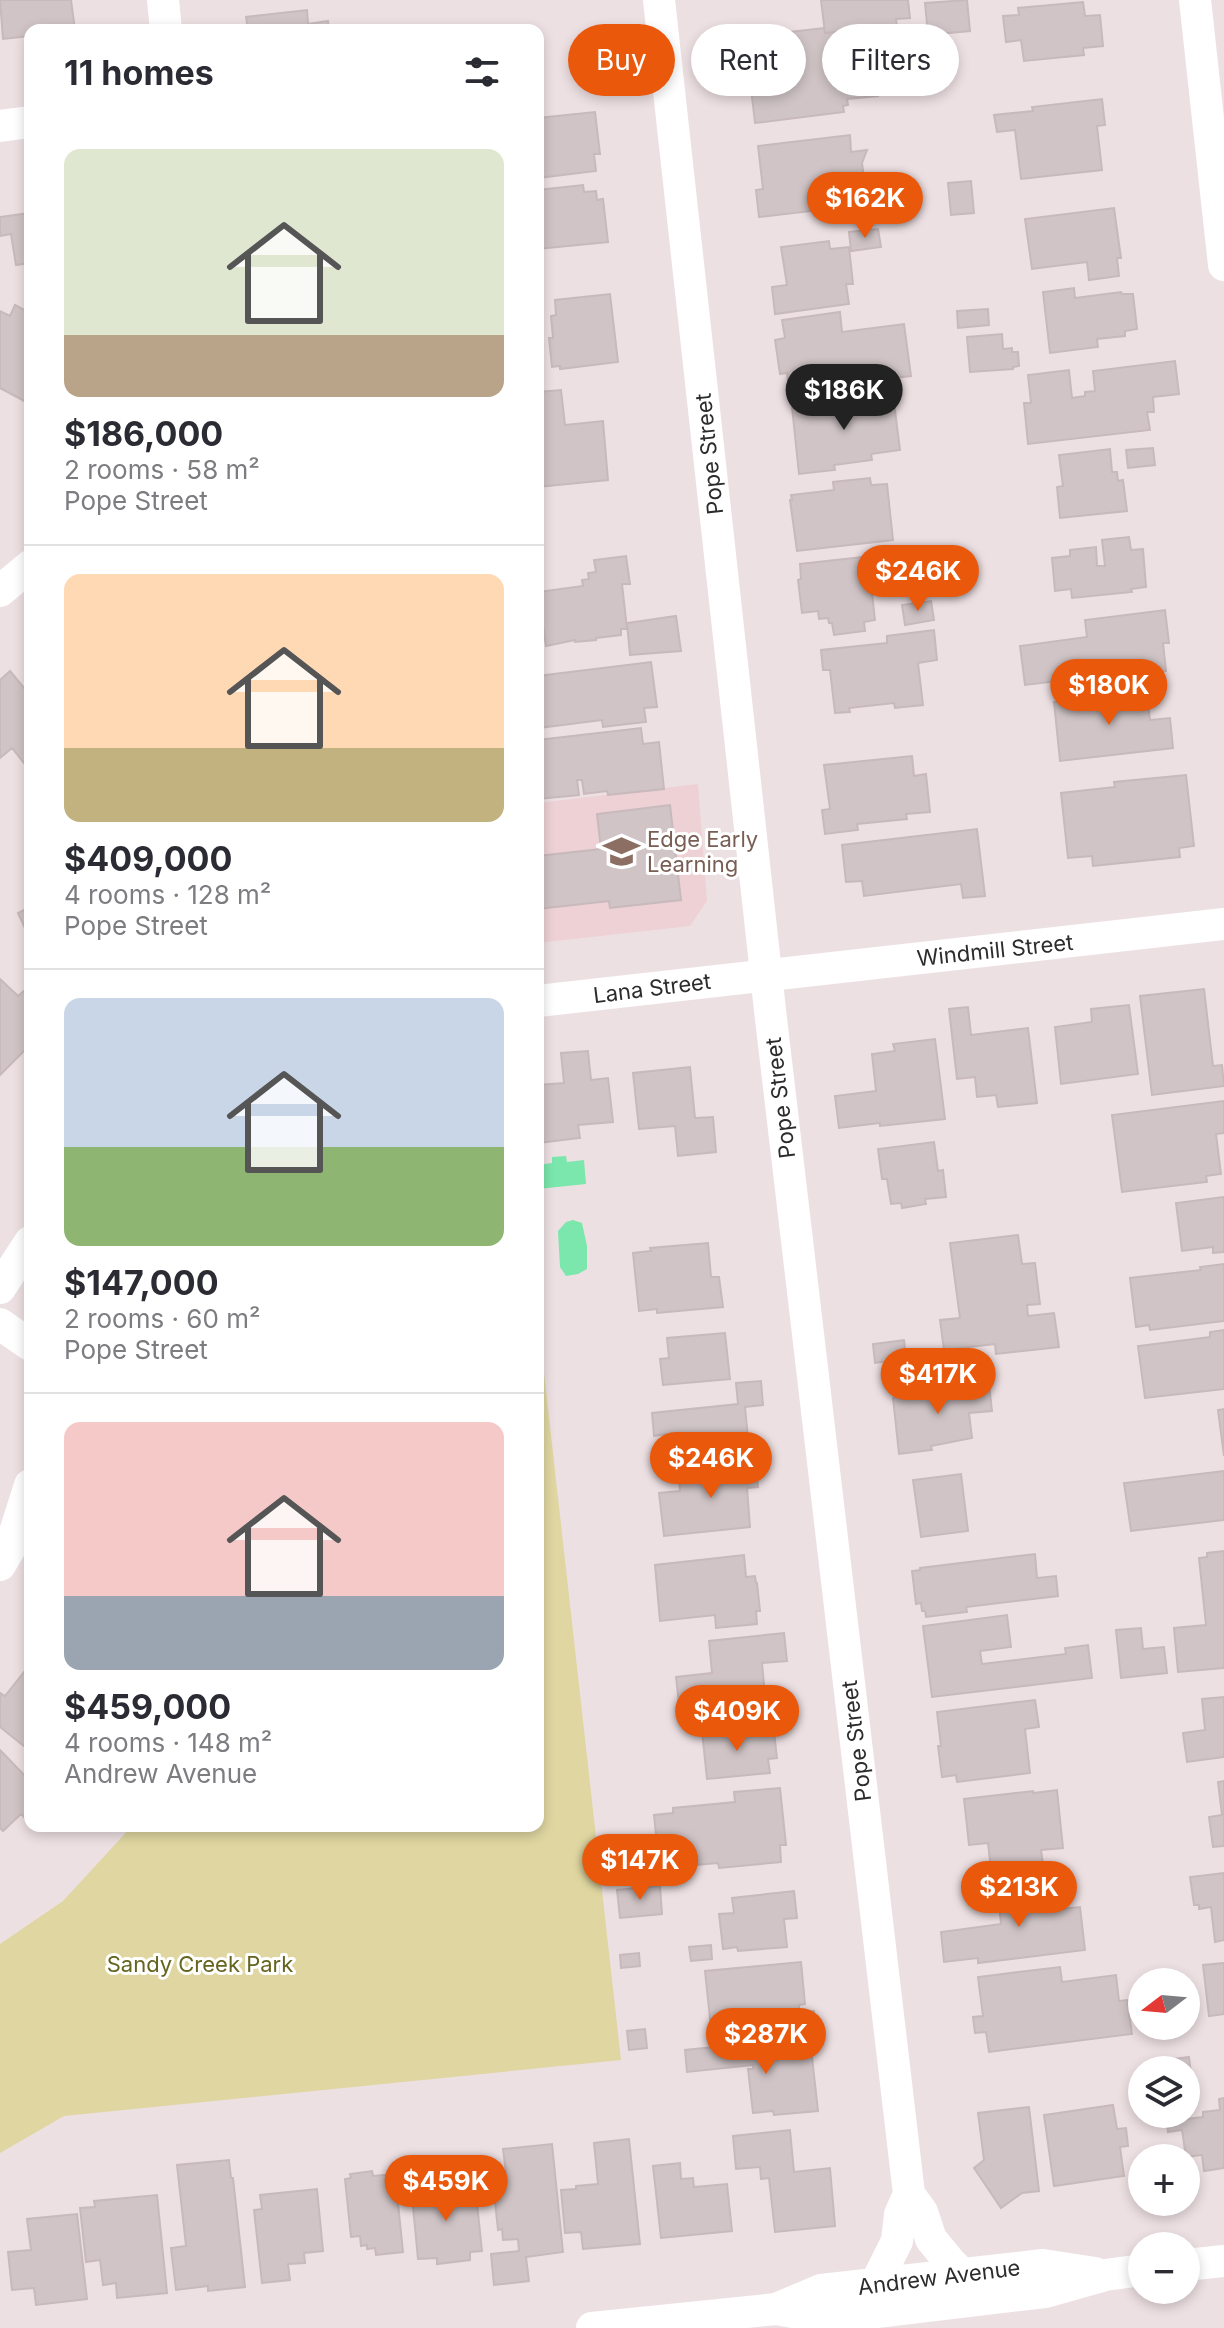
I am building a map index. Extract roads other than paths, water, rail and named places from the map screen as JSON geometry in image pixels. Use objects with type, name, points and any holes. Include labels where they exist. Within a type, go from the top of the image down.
[{"type":"street","points":[[163,0],[165,24]]},
{"type":"street","name":"Pope Street","points":[[659,0],[766,975],[909,2194],[922,2212],[931,2239],[950,2262],[959,2301]]},
{"type":"street","points":[[1195,0],[1224,265]]},
{"type":"street","points":[[0,126],[24,123]]},
{"type":"street","points":[[0,591],[24,571]]},
{"type":"street","name":"Windmill Street","points":[[766,975],[1224,924]]},
{"type":"street","name":"Lana Street","points":[[544,1000],[766,975]]},
{"type":"street","points":[[0,1288],[24,1251]]},
{"type":"street","points":[[0,1324],[24,1341]]},
{"type":"street","points":[[0,1565],[10,1548],[24,1504]]},
{"type":"street","name":"Pope Street","points":[[879,2309],[897,2241],[900,2214],[909,2194]]},
{"type":"street","points":[[1200,2264],[1224,2261]]},
{"type":"street","name":"Andrew Avenue","points":[[592,2328],[776,2309],[821,2290],[879,2309],[959,2301],[1043,2265],[1105,2275],[1128,2272]]},
{"type":"place","name":"Edge Early Learning","points":[[621,852]]},
{"type":"park label","name":"Sandy Creek Park","points":[[200,1964]]}]
